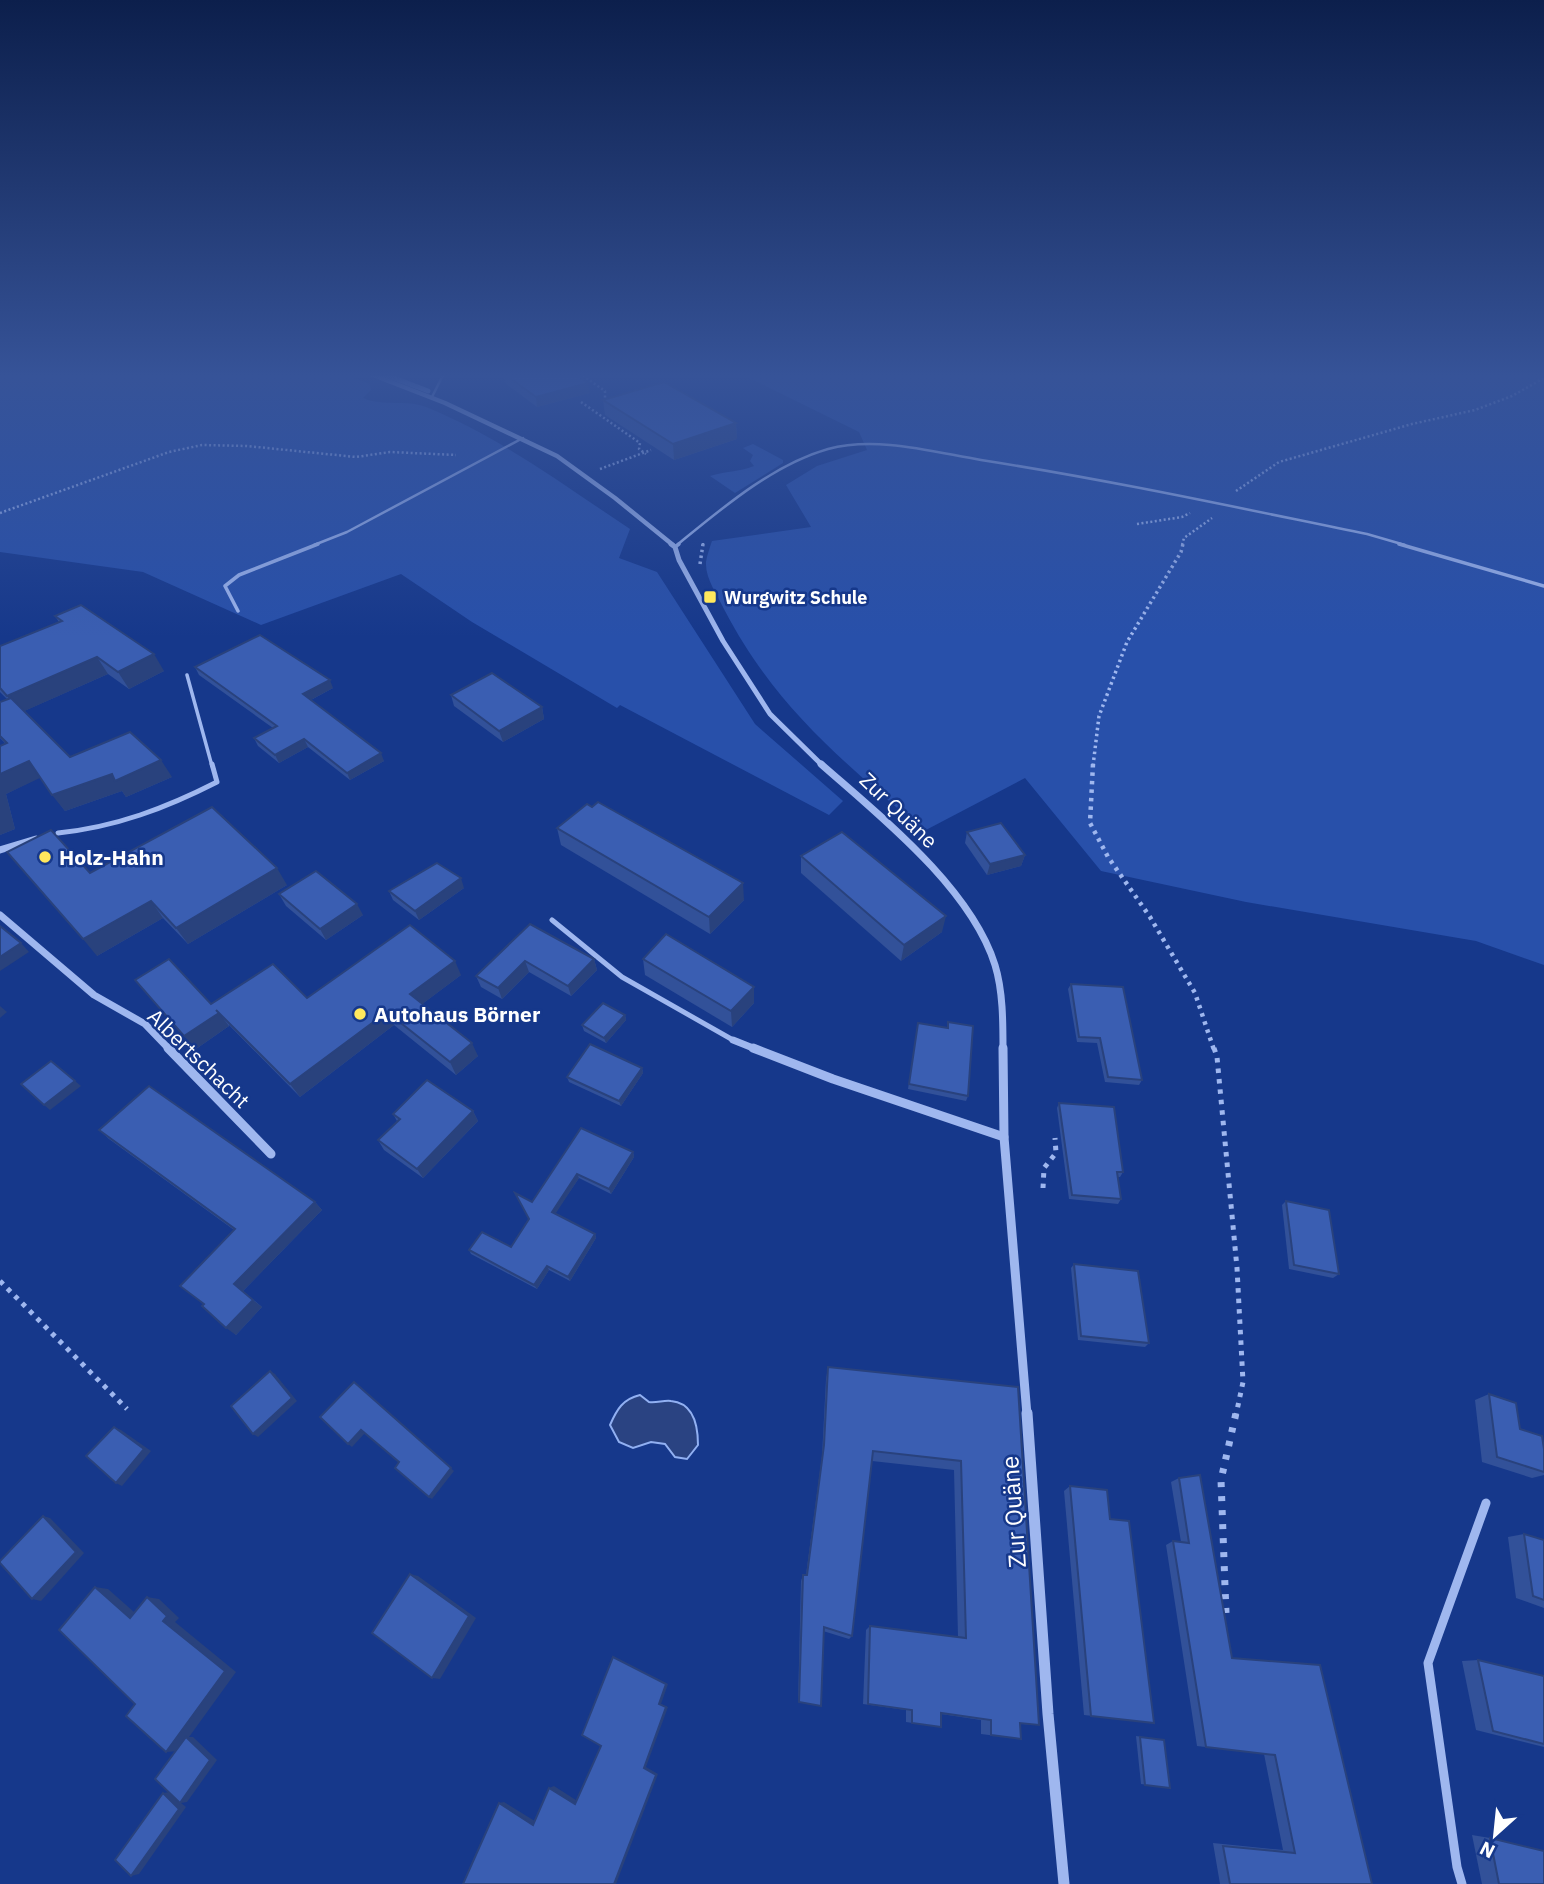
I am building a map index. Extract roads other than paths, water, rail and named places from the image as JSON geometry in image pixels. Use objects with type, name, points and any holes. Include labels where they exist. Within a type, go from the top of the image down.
[{"type":"street","points":[[561,461],[583,474],[675,547]]},
{"type":"street","name":"Zur Quäne","points":[[675,547],[679,560],[723,641],[770,713],[818,761],[886,821],[962,902],[978,927],[995,965],[1003,1014],[1004,1137],[1021,1369],[1032,1474],[1054,1789],[1064,1884]]},
{"type":"street","points":[[0,850],[58,833]]},
{"type":"street","name":"Albertschacht","points":[[0,915],[94,995],[145,1024],[271,1154]]},
{"type":"street","points":[[733,1040],[833,1079],[1004,1137]]},
{"type":"lane","points":[[238,611],[225,586],[239,575],[347,532],[478,461]]},
{"type":"lane","points":[[675,547],[725,505],[768,476],[802,461]]},
{"type":"lane","points":[[991,461],[1077,475],[1367,534],[1544,586]]},
{"type":"lane","points":[[58,833],[99,830],[168,808],[217,782],[187,675]]},
{"type":"lane","points":[[552,920],[622,977],[733,1040]]},
{"type":"lane","points":[[1462,1884],[1457,1867],[1428,1664],[1486,1503]]},
{"type":"place","name":"Wurgwitz Schule","points":[[710,597]]},
{"type":"place","name":"Holz-Hahn","points":[[45,857]]},
{"type":"place","name":"Autohaus Börner","points":[[360,1014]]}]
